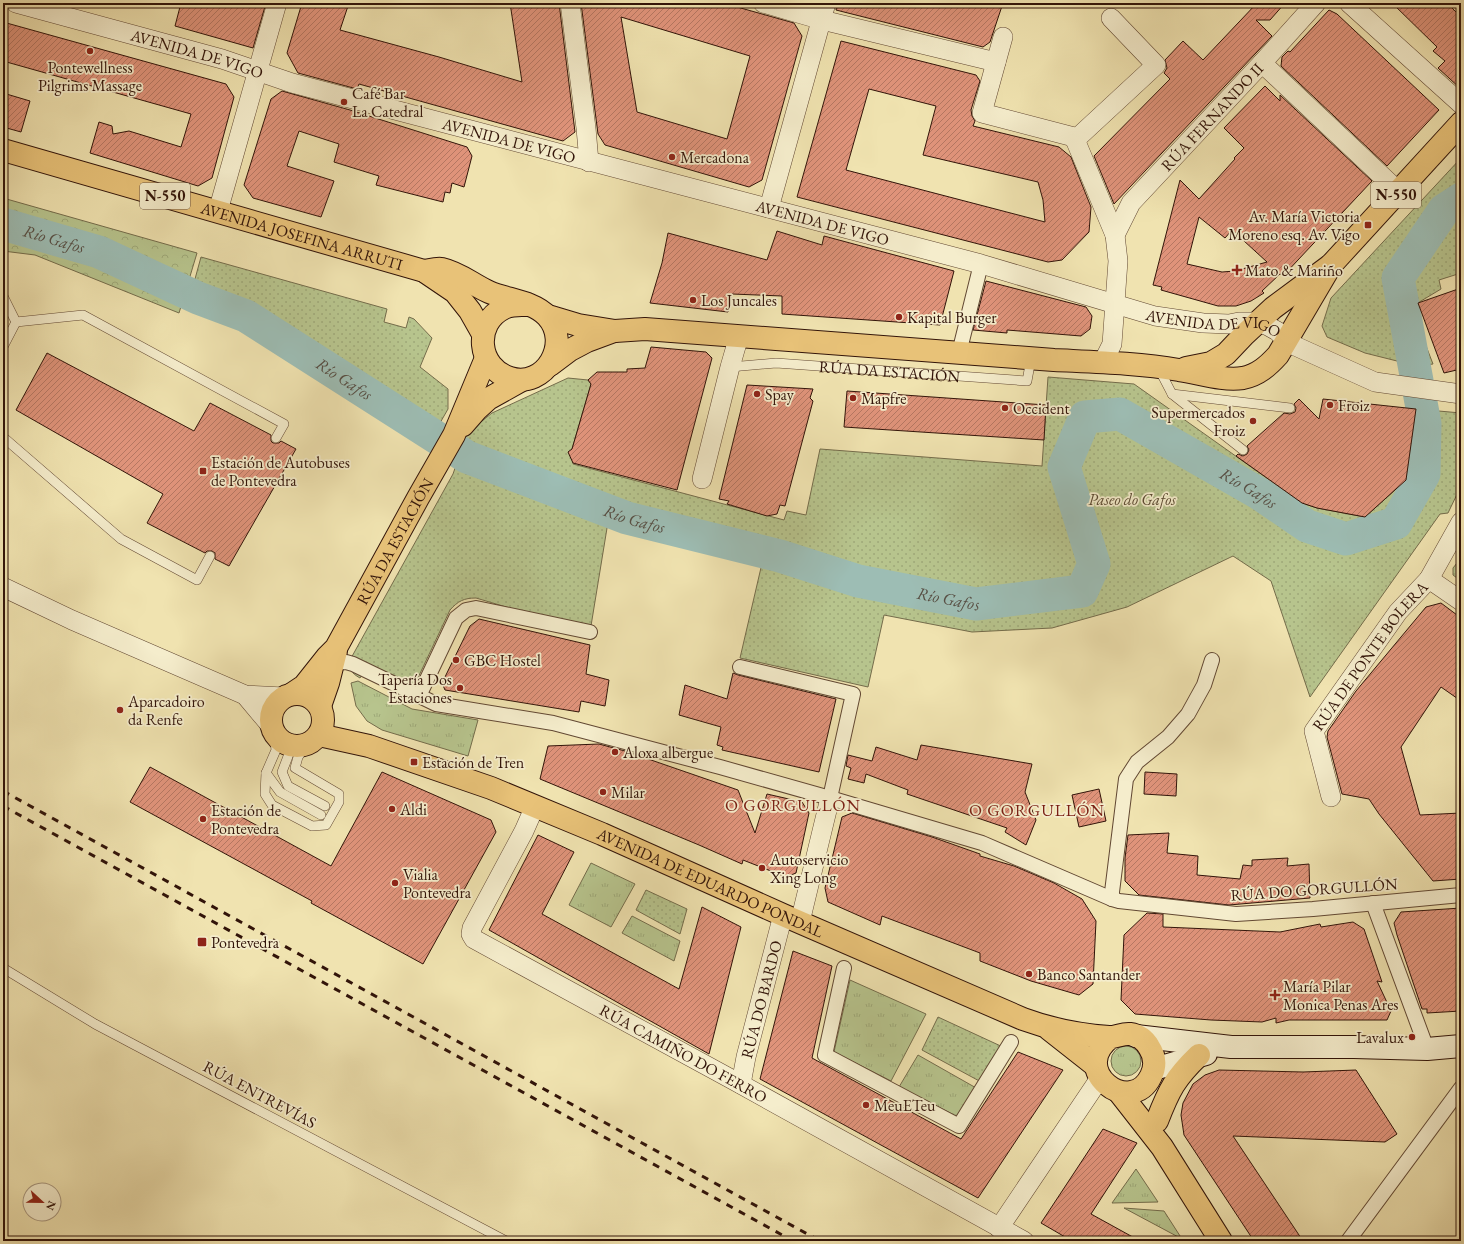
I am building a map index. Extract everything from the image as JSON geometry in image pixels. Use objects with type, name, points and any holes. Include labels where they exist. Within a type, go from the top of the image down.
[{"type":"main road","name":"N-550","points":[[1331,265],[1461,123]]},
{"type":"main road","name":"AVENIDA JOSEFINA ARRUTI","points":[[3,150],[424,271],[454,292],[470,311],[483,334]]},
{"type":"main road","points":[[1168,368],[1232,379],[1244,378],[1256,374],[1278,355],[1331,265]]},
{"type":"main road","points":[[1168,368],[1210,363],[1226,354],[1244,334],[1272,308],[1331,265]]},
{"type":"main road","points":[[424,271],[441,269],[456,274],[488,292],[528,305],[539,309],[548,316],[554,327],[557,340],[556,353],[550,365],[537,375],[522,380],[511,379],[500,374],[492,367],[486,358],[482,346],[483,334],[487,323],[504,307],[516,304],[528,305]]},
{"type":"main road","name":"RÚA DA ESTACIÓN","points":[[548,316],[578,325],[615,331],[645,329],[1031,358],[1110,357],[1168,368]]},
{"type":"main road","name":"RÚA DA ESTACIÓN","points":[[550,365],[587,341],[615,331]]},
{"type":"main road","name":"RÚA DA ESTACIÓN","points":[[288,696],[304,686],[331,658],[454,434],[486,358]]},
{"type":"main road","name":"RÚA DA ESTACIÓN","points":[[454,434],[488,399],[522,380]]},
{"type":"main road","name":"RÚA DA ESTACIÓN","points":[[321,708],[331,658]]},
{"type":"main road","points":[[301,694],[309,697],[321,708],[323,727],[305,742],[285,744],[279,740],[273,730],[270,718],[273,710],[277,702],[288,696],[301,694]]},
{"type":"main road","name":"AVENIDA DE EDUARDO PONDAL","points":[[321,708],[369,746]]},
{"type":"main road","name":"AVENIDA DE EDUARDO PONDAL","points":[[305,742],[369,746],[474,782],[609,837],[791,919],[1009,1014],[1048,1028],[1111,1037]]},
{"type":"main road","name":"AVENIDA DE EDUARDO PONDAL","points":[[1048,1028],[1098,1072]]},
{"type":"main road","points":[[1220,1241],[1162,1147],[1119,1092],[1105,1084],[1098,1072],[1099,1049],[1104,1042],[1111,1037],[1122,1034],[1231,1047],[1354,1047],[1427,1049],[1461,1046]]},
{"type":"main road","points":[[1136,1036],[1143,1040],[1153,1053],[1154,1061],[1151,1075],[1162,1147]]},
{"type":"main road","points":[[1119,1092],[1136,1090],[1143,1086],[1151,1075],[1199,1055],[1231,1047]]},
{"type":"main road","points":[[1157,1121],[1172,1086],[1199,1055]]},
{"type":"street","name":"AVENIDA DE VIGO","points":[[16,3],[222,59],[258,70],[292,83],[981,264],[1155,316],[1203,323],[1229,324],[1239,322],[1258,322],[1277,331],[1293,345],[1375,382],[1461,394]]},
{"type":"street","points":[[218,211],[277,3]]},
{"type":"street","points":[[570,3],[589,162]]},
{"type":"street","points":[[763,3],[824,11],[996,62]]},
{"type":"street","name":"RÚA FERNANDO II","points":[[1115,235],[1132,203],[1316,3]]},
{"type":"street","points":[[1349,3],[1461,104]]},
{"type":"street","points":[[769,208],[824,11]]},
{"type":"street","points":[[1075,140],[1156,65],[1111,18]]},
{"type":"street","points":[[1003,37],[982,113],[1074,137],[1115,235],[1118,261],[1110,357]]},
{"type":"street","points":[[1262,63],[1399,192]]},
{"type":"street","points":[[959,353],[981,264]]},
{"type":"street","name":"AVENIDA DE VIGO","points":[[1298,320],[1301,341],[1306,351]]},
{"type":"street","points":[[702,479],[739,336]]},
{"type":"street","name":"RÚA DE PONTE BOLERA","points":[[1331,797],[1314,731],[1398,612],[1429,580],[1461,522]]},
{"type":"street","points":[[1429,580],[1461,601]]},
{"type":"street","points":[[3,588],[72,620],[245,695],[288,696]]},
{"type":"street","points":[[419,696],[456,618],[466,610],[476,608],[590,632]]},
{"type":"street","name":"RÚA DO GORGULLÓN","points":[[331,658],[353,664],[436,704],[553,724],[720,767],[982,843],[1112,899],[1236,914],[1313,909],[1461,895]]},
{"type":"street","points":[[1112,899],[1112,884],[1126,779],[1137,762],[1168,737],[1188,714],[1204,685],[1212,660]]},
{"type":"street","points":[[740,667],[852,694],[830,798]]},
{"type":"street","points":[[245,695],[273,730]]},
{"type":"street","name":"RÚA DO BARDO","points":[[741,1084],[746,1057],[830,798]]},
{"type":"street","name":"RÚA CAMIÑO DO FERRO","points":[[535,806],[524,831],[472,928],[471,934],[474,939],[741,1084],[1024,1241]]},
{"type":"street","points":[[1373,903],[1427,1049]]},
{"type":"street","points":[[844,968],[825,1054],[959,1126],[1011,1042]]},
{"type":"street","points":[[999,1228],[1098,1072]]},
{"type":"street","points":[[1348,1241],[1461,1088]]},
{"type":"lane","points":[[3,296],[16,322]]},
{"type":"lane","points":[[16,322],[83,315],[284,424],[276,438]]},
{"type":"lane","points":[[3,347],[16,322]]},
{"type":"lane","name":"RÚA DA ESTACIÓN","points":[[730,367],[776,363],[1027,381],[1031,358]]},
{"type":"lane","points":[[1168,368],[1172,394],[1243,450]]},
{"type":"lane","points":[[1172,394],[1290,408]]},
{"type":"lane","points":[[3,436],[121,539],[197,580],[210,556]]},
{"type":"lane","points":[[273,730],[276,750],[266,773],[265,794],[272,805],[312,826],[326,825],[339,802],[339,794],[295,768],[305,742]]},
{"type":"lane","points":[[305,742],[282,772],[288,786],[325,806]]},
{"type":"lane","points":[[266,773],[280,792],[321,815]]},
{"type":"lane","name":"RÚA ENTREVÍAS","points":[[3,968],[95,1024],[506,1241]]},
{"type":"green space","points":[[1461,158],[1461,273],[1439,280],[1441,289],[1411,307],[1433,364],[1417,366],[1365,353],[1327,337],[1322,326],[1331,298]]},
{"type":"green space","points":[[3,198],[197,253],[179,313],[35,255],[3,251]]},
{"type":"green space","points":[[201,257],[387,309],[384,322],[406,328],[409,317],[414,319],[432,338],[420,367],[448,389],[448,409],[436,430],[259,316],[192,290]]},
{"type":"green space","name":"Paseo do Gafos","points":[[1048,377],[1134,384],[1302,503],[1317,508],[1365,517],[1406,480],[1416,409],[1461,413],[1461,486],[1448,513],[1440,514],[1310,697],[1271,581],[1233,556],[1127,607],[1052,628],[972,632],[884,615],[868,687],[740,658],[763,559],[608,522],[590,632],[476,598],[465,599],[456,604],[450,610],[415,684],[364,672],[360,678],[352,671],[350,660],[453,474],[467,433],[492,413],[568,378],[588,380],[591,384],[572,449],[573,464],[784,520],[787,511],[806,515],[820,449],[1042,466]]},
{"type":"green space","points":[[1461,558],[1461,581],[1453,575],[1453,568]]},
{"type":"green space","points":[[358,681],[412,709],[478,720],[468,756],[382,730],[367,721],[356,706],[351,683]]},
{"type":"green space","points":[[591,863],[635,884],[611,927],[569,905]]},
{"type":"green space","points":[[646,890],[687,909],[680,934],[636,910]]},
{"type":"green space","points":[[632,916],[680,941],[674,961],[622,933]]},
{"type":"green space","points":[[850,980],[926,1014],[891,1081],[834,1052]]},
{"type":"green space","points":[[938,1017],[1005,1048],[983,1083],[922,1050]]},
{"type":"green space","points":[[1126,1046],[1137,1050],[1141,1061],[1137,1072],[1126,1076],[1115,1072],[1111,1061],[1115,1050]]},
{"type":"green space","points":[[918,1055],[978,1089],[960,1118],[899,1087]]},
{"type":"green space","points":[[1136,1169],[1158,1202],[1112,1203]]},
{"type":"green space","points":[[1124,1208],[1164,1211],[1182,1239]]},
{"type":"building","points":[[181,3],[266,3],[253,48],[175,26]]},
{"type":"building","points":[[302,3],[349,3],[340,30],[439,57],[522,82],[510,3],[559,3],[575,132],[563,141],[359,84],[357,89],[298,73],[287,53]]},
{"type":"building","points":[[581,3],[723,3],[794,23],[802,36],[762,180],[749,187],[605,145],[598,134]],"holes":[[[621,17],[750,56],[727,139],[637,112]]]},
{"type":"building","points":[[837,3],[1003,3],[990,42],[983,47],[836,10]]},
{"type":"building","points":[[1257,3],[1285,3],[1270,20],[1256,20],[1272,36],[1114,204],[1094,156],[1170,79],[1164,73],[1167,68],[1165,60],[1183,41],[1203,60]]},
{"type":"building","points":[[1392,3],[1447,3],[1461,17],[1461,89],[1438,68],[1445,61],[1433,51],[1437,47]]},
{"type":"building","points":[[1329,10],[1337,14],[1439,110],[1387,166],[1281,66],[1282,57],[1288,51],[1290,52]]},
{"type":"building","points":[[3,22],[226,84],[234,97],[212,178],[198,186],[90,153],[99,122],[112,126],[113,134],[129,131],[181,147],[191,114],[3,61]]},
{"type":"building","points":[[841,41],[976,75],[980,81],[971,110],[975,121],[973,126],[1059,147],[1071,157],[1091,207],[1089,232],[1062,260],[1048,262],[797,197]],"holes":[[[869,89],[936,106],[923,155],[1038,182],[1043,200],[1045,222],[846,170]]]},
{"type":"building","points":[[1265,86],[1280,101],[1280,95],[1372,181],[1283,276],[1280,274],[1262,291],[1264,293],[1251,301],[1236,306],[1218,306],[1161,290],[1162,287],[1153,285],[1180,180],[1199,199],[1244,148],[1224,128]],"holes":[[[1199,217],[1225,238],[1232,230],[1267,262],[1235,271],[1222,272],[1187,264]]]},
{"type":"building","points":[[282,91],[350,110],[467,147],[472,156],[464,187],[452,183],[450,193],[445,192],[443,202],[376,185],[379,176],[334,162],[339,144],[299,131],[287,166],[334,181],[321,217],[253,198],[244,185],[271,99]]},
{"type":"building","points":[[3,93],[30,101],[21,132],[3,127]]},
{"type":"building","points":[[777,231],[822,245],[824,236],[954,271],[940,325],[782,314],[782,296],[732,294],[728,312],[650,303],[662,263],[668,233],[767,260]]},
{"type":"building","points":[[986,281],[1086,307],[1092,316],[1090,329],[1081,336],[1007,330],[1007,333],[973,330]]},
{"type":"building","points":[[1461,288],[1461,369],[1444,373],[1418,303]]},
{"type":"building","points":[[651,347],[706,352],[712,358],[677,490],[573,463],[568,452],[572,449],[591,384],[588,380],[597,372],[627,372],[627,369],[645,368]]},
{"type":"building","name":"Estación de Autobuses de Pontevedra","points":[[47,353],[194,431],[210,403],[271,435],[271,441],[273,443],[279,443],[281,441],[296,449],[229,566],[215,559],[215,553],[212,551],[207,551],[205,553],[147,523],[163,494],[16,410]]},
{"type":"building","points":[[747,385],[813,389],[810,398],[813,401],[785,506],[780,505],[777,514],[767,516],[727,504],[729,501],[719,499]]},
{"type":"building","points":[[847,391],[1046,405],[1044,440],[844,427]]},
{"type":"building","points":[[1299,399],[1319,419],[1323,399],[1416,409],[1406,480],[1365,517],[1317,508],[1302,503],[1236,456],[1238,454],[1243,456],[1247,454],[1249,450],[1247,446],[1284,413],[1290,414],[1295,412],[1296,408],[1294,404]]},
{"type":"building","points":[[1441,603],[1461,618],[1461,701],[1441,687],[1401,747],[1420,815],[1461,813],[1461,879],[1433,881],[1379,814],[1369,799],[1342,794],[1327,737],[1328,731],[1356,691],[1426,607]]},
{"type":"building","points":[[479,619],[590,645],[586,674],[609,680],[605,706],[581,701],[579,712],[445,690],[442,683],[470,626]]},
{"type":"building","points":[[733,673],[836,699],[819,772],[722,750],[723,747],[717,745],[721,727],[679,715],[685,685],[727,699]]},
{"type":"building","points":[[599,744],[625,751],[738,790],[755,833],[767,794],[802,802],[809,813],[796,873],[786,877],[743,860],[742,864],[540,779],[548,746]]},
{"type":"building","points":[[921,745],[1032,764],[1025,792],[1036,820],[1026,845],[1005,832],[1007,828],[907,794],[908,790],[866,774],[864,783],[848,779],[851,768],[846,766],[848,755],[872,761],[876,747],[917,760]]},
{"type":"building","name":"Vialia Pontevedra","points":[[150,767],[331,866],[382,772],[491,820],[496,832],[423,964],[311,903],[312,901],[130,802]]},
{"type":"building","points":[[1145,772],[1177,774],[1176,796],[1144,794]]},
{"type":"building","points":[[1099,789],[1106,821],[1079,827],[1072,795]]},
{"type":"building","points":[[852,813],[932,837],[980,854],[980,856],[1014,866],[1054,883],[1082,899],[1096,921],[1093,984],[1079,995],[1031,981],[980,961],[980,953],[882,916],[880,925],[828,902],[825,888],[842,817]]},
{"type":"building","points":[[1169,833],[1167,853],[1198,856],[1197,875],[1240,879],[1243,865],[1252,866],[1252,860],[1288,858],[1287,866],[1309,864],[1310,898],[1229,905],[1139,895],[1125,881],[1125,858],[1128,835]]},
{"type":"building","points":[[538,835],[574,852],[542,914],[679,989],[702,907],[741,927],[709,1054],[489,930]]},
{"type":"building","points":[[1461,908],[1461,1011],[1427,1013],[1427,1009],[1422,1009],[1394,923],[1401,912]]},
{"type":"building","points":[[1147,913],[1163,914],[1163,927],[1280,932],[1320,924],[1321,927],[1353,922],[1364,929],[1382,982],[1377,981],[1391,1011],[1387,1020],[1289,1020],[1276,1023],[1276,1018],[1262,1022],[1211,1020],[1135,1014],[1121,1000],[1124,935]]},
{"type":"building","points":[[793,951],[832,966],[812,1058],[961,1139],[1018,1052],[1063,1070],[978,1198],[760,1079]]},
{"type":"building","points":[[1219,1070],[1303,1072],[1356,1070],[1397,1134],[1385,1142],[1233,1136],[1303,1241],[1254,1241],[1184,1135],[1181,1115],[1183,1103],[1193,1084],[1205,1075]]},
{"type":"building","points":[[1103,1129],[1137,1143],[1091,1214],[1140,1241],[1072,1241],[1041,1223]]},
{"type":"waterway","name":"Río Gafos","points":[[3,224],[99,252],[198,298],[246,316],[467,457],[627,518],[780,556],[858,581],[976,604],[1082,591],[1094,564],[1064,467],[1085,417],[1120,414],[1260,494],[1307,526],[1346,539],[1396,523],[1424,474],[1425,424],[1398,278],[1444,210],[1461,199]]},
{"type":"railway","points":[[3,791],[820,1241]]},
{"type":"railway","points":[[3,806],[793,1241]]},
{"type":"place","name":"Pontewellness Pilgrims Massage","points":[[90,51]]},
{"type":"place","name":"Café Bar La Catedral","points":[[344,102]]},
{"type":"place","name":"Mercadona","points":[[672,157]]},
{"type":"place","name":"Av. María Victoria Moreno esq. Av. Vigo","points":[[1368,225]]},
{"type":"place","name":"Mato & Mariño","points":[[1237,270]]},
{"type":"place","name":"Los Juncales","points":[[693,300]]},
{"type":"place","name":"Kapital Burger","points":[[899,317]]},
{"type":"place","name":"Spay","points":[[757,394]]},
{"type":"place","name":"Mapfre","points":[[853,398]]},
{"type":"place","name":"Froiz","points":[[1330,405]]},
{"type":"place","name":"Occident","points":[[1005,408]]},
{"type":"place","name":"Supermercados Froiz","points":[[1253,421]]},
{"type":"place","name":"Estación de Autobuses de Pontevedra","points":[[203,471]]},
{"type":"place","name":"GBC Hostel","points":[[456,660]]},
{"type":"place","name":"Tapería Dos Estaciones","points":[[460,688]]},
{"type":"place","name":"Aparcadoiro da Renfe","points":[[120,710]]},
{"type":"place","name":"Aloxa albergue","points":[[615,752]]},
{"type":"place","name":"Estación de Tren","points":[[414,762]]},
{"type":"place","name":"Milar","points":[[603,792]]},
{"type":"place","name":"Aldi","points":[[392,809]]},
{"type":"place","name":"Estación de Pontevedra","points":[[203,819]]},
{"type":"place","name":"Autoservicio Xing Long","points":[[762,868]]},
{"type":"place","name":"Vialia Pontevedra","points":[[395,883]]},
{"type":"place","name":"Pontevedra","points":[[202,942]]},
{"type":"place","name":"Banco Santander","points":[[1029,974]]},
{"type":"place","name":"María Pilar Monica Penas Ares","points":[[1275,995]]},
{"type":"place","name":"Lavalux","points":[[1412,1037]]},
{"type":"place","name":"MeuETeu","points":[[866,1105]]},
{"type":"district","name":"O GORGULLÓN","points":[[793,805]]},
{"type":"district","name":"O GORGULLÓN","points":[[1037,810]]}]
